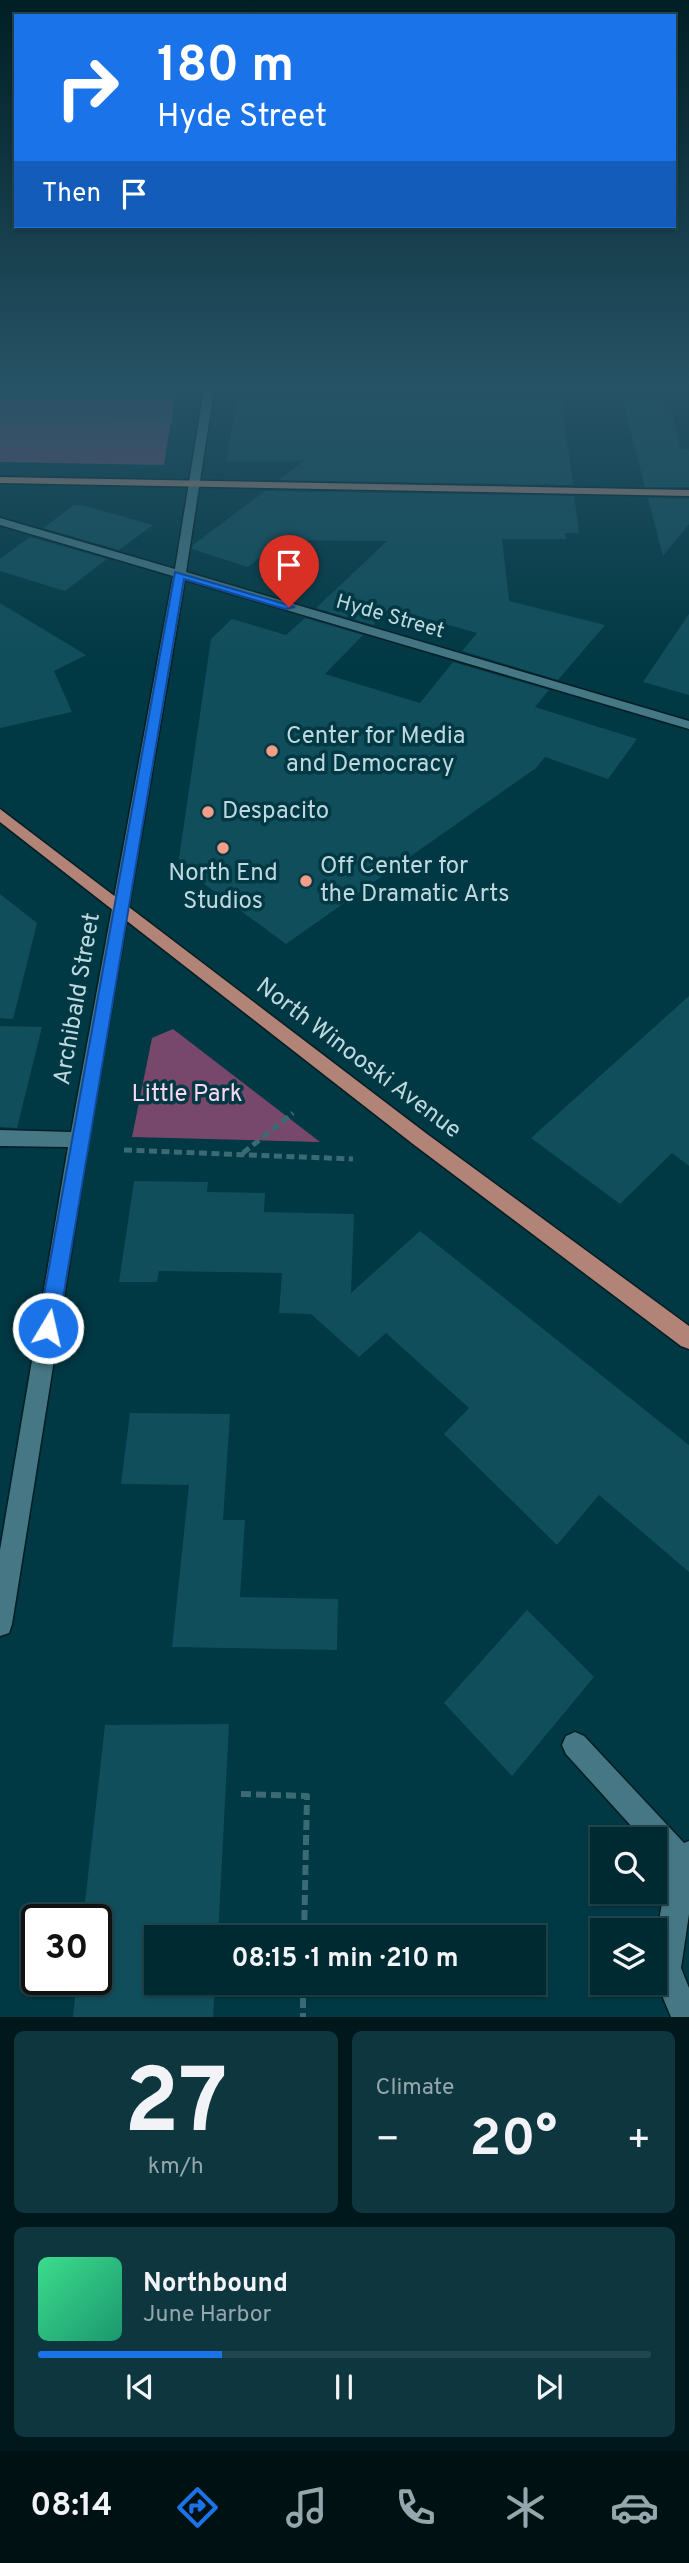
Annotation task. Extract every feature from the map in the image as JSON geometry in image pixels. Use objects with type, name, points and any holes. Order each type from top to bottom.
[{"type":"main road","points":[[0,480],[689,493]]},
{"type":"main road","name":"North Winooski Avenue","points":[[0,814],[420,1139],[689,1339]]},
{"type":"street","name":"Archibald Street","points":[[0,1624],[79,1140],[196,477]]},
{"type":"street","name":"Hyde Street","points":[[0,521],[689,725]]},
{"type":"street","points":[[0,1138],[79,1140]]},
{"type":"street","points":[[575,1745],[686,1859],[666,1968],[686,2017]]},
{"type":"path","points":[[242,1154],[293,1113]]},
{"type":"path","points":[[124,1150],[353,1159]]},
{"type":"path","points":[[241,1794],[307,1796],[304,1925]]},
{"type":"path","points":[[303,1995],[303,2017]]},
{"type":"green space","name":"Little Park","points":[[173,1029],[320,1142],[132,1137],[152,1038]]},
{"type":"building","points":[[283,477],[572,477],[573,485],[279,480]]},
{"type":"building","points":[[642,477],[689,477],[689,487],[645,487]]},
{"type":"building","points":[[265,491],[574,496],[579,533],[565,533],[566,539],[502,539],[509,601],[605,625],[558,680],[462,651],[477,633],[390,608],[373,625],[316,608],[387,541],[281,540],[248,567],[192,549],[193,545]]},
{"type":"building","points":[[648,498],[689,499],[689,524],[663,556]]},
{"type":"building","points":[[74,505],[153,525],[119,550],[43,528]]},
{"type":"building","points":[[30,537],[107,559],[65,591],[0,571],[0,559]]},
{"type":"building","points":[[0,603],[86,655],[54,671],[72,712],[0,728]]},
{"type":"building","points":[[689,614],[689,695],[643,682]]},
{"type":"building","points":[[305,618],[363,635],[325,674],[420,703],[453,662],[549,690],[535,707],[637,739],[608,779],[545,757],[536,768],[286,944],[178,865],[211,639],[232,619],[286,635]]},
{"type":"building","points":[[0,894],[37,923],[13,1019],[0,1018]]},
{"type":"building","points":[[689,996],[689,1166],[672,1153],[620,1204],[531,1138]]},
{"type":"building","points":[[0,1026],[42,1027],[17,1128],[0,1127]]},
{"type":"building","points":[[134,1181],[208,1182],[207,1192],[265,1193],[264,1212],[354,1214],[351,1293],[420,1231],[689,1445],[689,1572],[599,1495],[557,1545],[444,1434],[469,1408],[386,1333],[359,1357],[311,1314],[279,1313],[282,1273],[159,1271],[157,1282],[119,1282]]},
{"type":"building","points":[[130,1413],[230,1414],[223,1520],[245,1520],[240,1597],[338,1599],[337,1650],[172,1647],[189,1485],[121,1484]]},
{"type":"building","points":[[527,1610],[594,1677],[512,1776],[444,1703]]},
{"type":"building","points":[[229,1724],[219,1925],[144,1925],[144,1995],[214,1995],[213,2017],[73,2017],[75,1995],[112,1995],[112,1904],[85,1904],[105,1725]]},
{"type":"place","name":"Center for Media and Democracy","points":[[272,751]]},
{"type":"place","name":"Despacito","points":[[208,812]]},
{"type":"place","name":"North End Studios","points":[[223,848]]},
{"type":"place","name":"Off Center for the Dramatic Arts","points":[[306,881]]},
{"type":"route","points":[[48,1328],[179,574],[289,607]]}]
